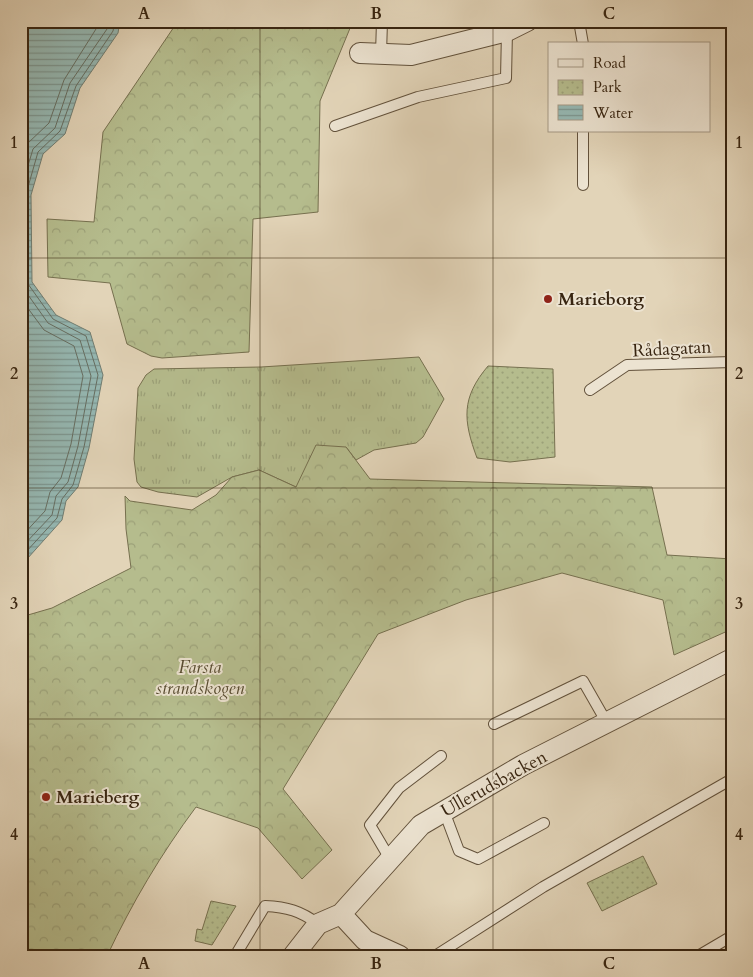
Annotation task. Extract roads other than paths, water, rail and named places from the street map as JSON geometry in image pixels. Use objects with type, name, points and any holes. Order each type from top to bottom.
[{"type":"street","points":[[360,53],[411,55],[507,31],[528,21]]},
{"type":"street","name":"Ullerudsbacken","points":[[293,956],[318,924],[341,914],[421,825],[523,765],[732,659]]},
{"type":"street","points":[[341,914],[365,940],[400,956]]},
{"type":"lane","points":[[381,54],[382,21]]},
{"type":"lane","points":[[579,21],[583,42]]},
{"type":"lane","points":[[335,126],[418,97],[506,78],[507,31]]},
{"type":"lane","points":[[583,132],[584,184]]},
{"type":"lane","name":"Rådagatan","points":[[590,390],[627,366],[732,362]]},
{"type":"lane","points":[[494,724],[583,681],[607,723]]},
{"type":"lane","points":[[390,859],[370,825],[399,788],[441,756]]},
{"type":"lane","points":[[435,956],[543,887],[732,779]]},
{"type":"lane","points":[[444,811],[459,851],[478,859],[544,822]]},
{"type":"lane","points":[[235,956],[265,906],[285,907],[304,913],[318,924]]},
{"type":"lane","points":[[698,956],[732,936]]},
{"type":"water","points":[[21,21],[120,21],[118,33],[80,88],[65,134],[43,154],[31,195],[32,282],[56,315],[90,332],[103,375],[89,448],[78,487],[66,501],[62,520],[27,559],[21,560]]},
{"type":"place","name":"Marieborg","points":[[548,299]]},
{"type":"place","name":"Marieberg","points":[[46,797]]},
{"type":"park label","name":"Farsta strandskogen","points":[[200,678]]}]
